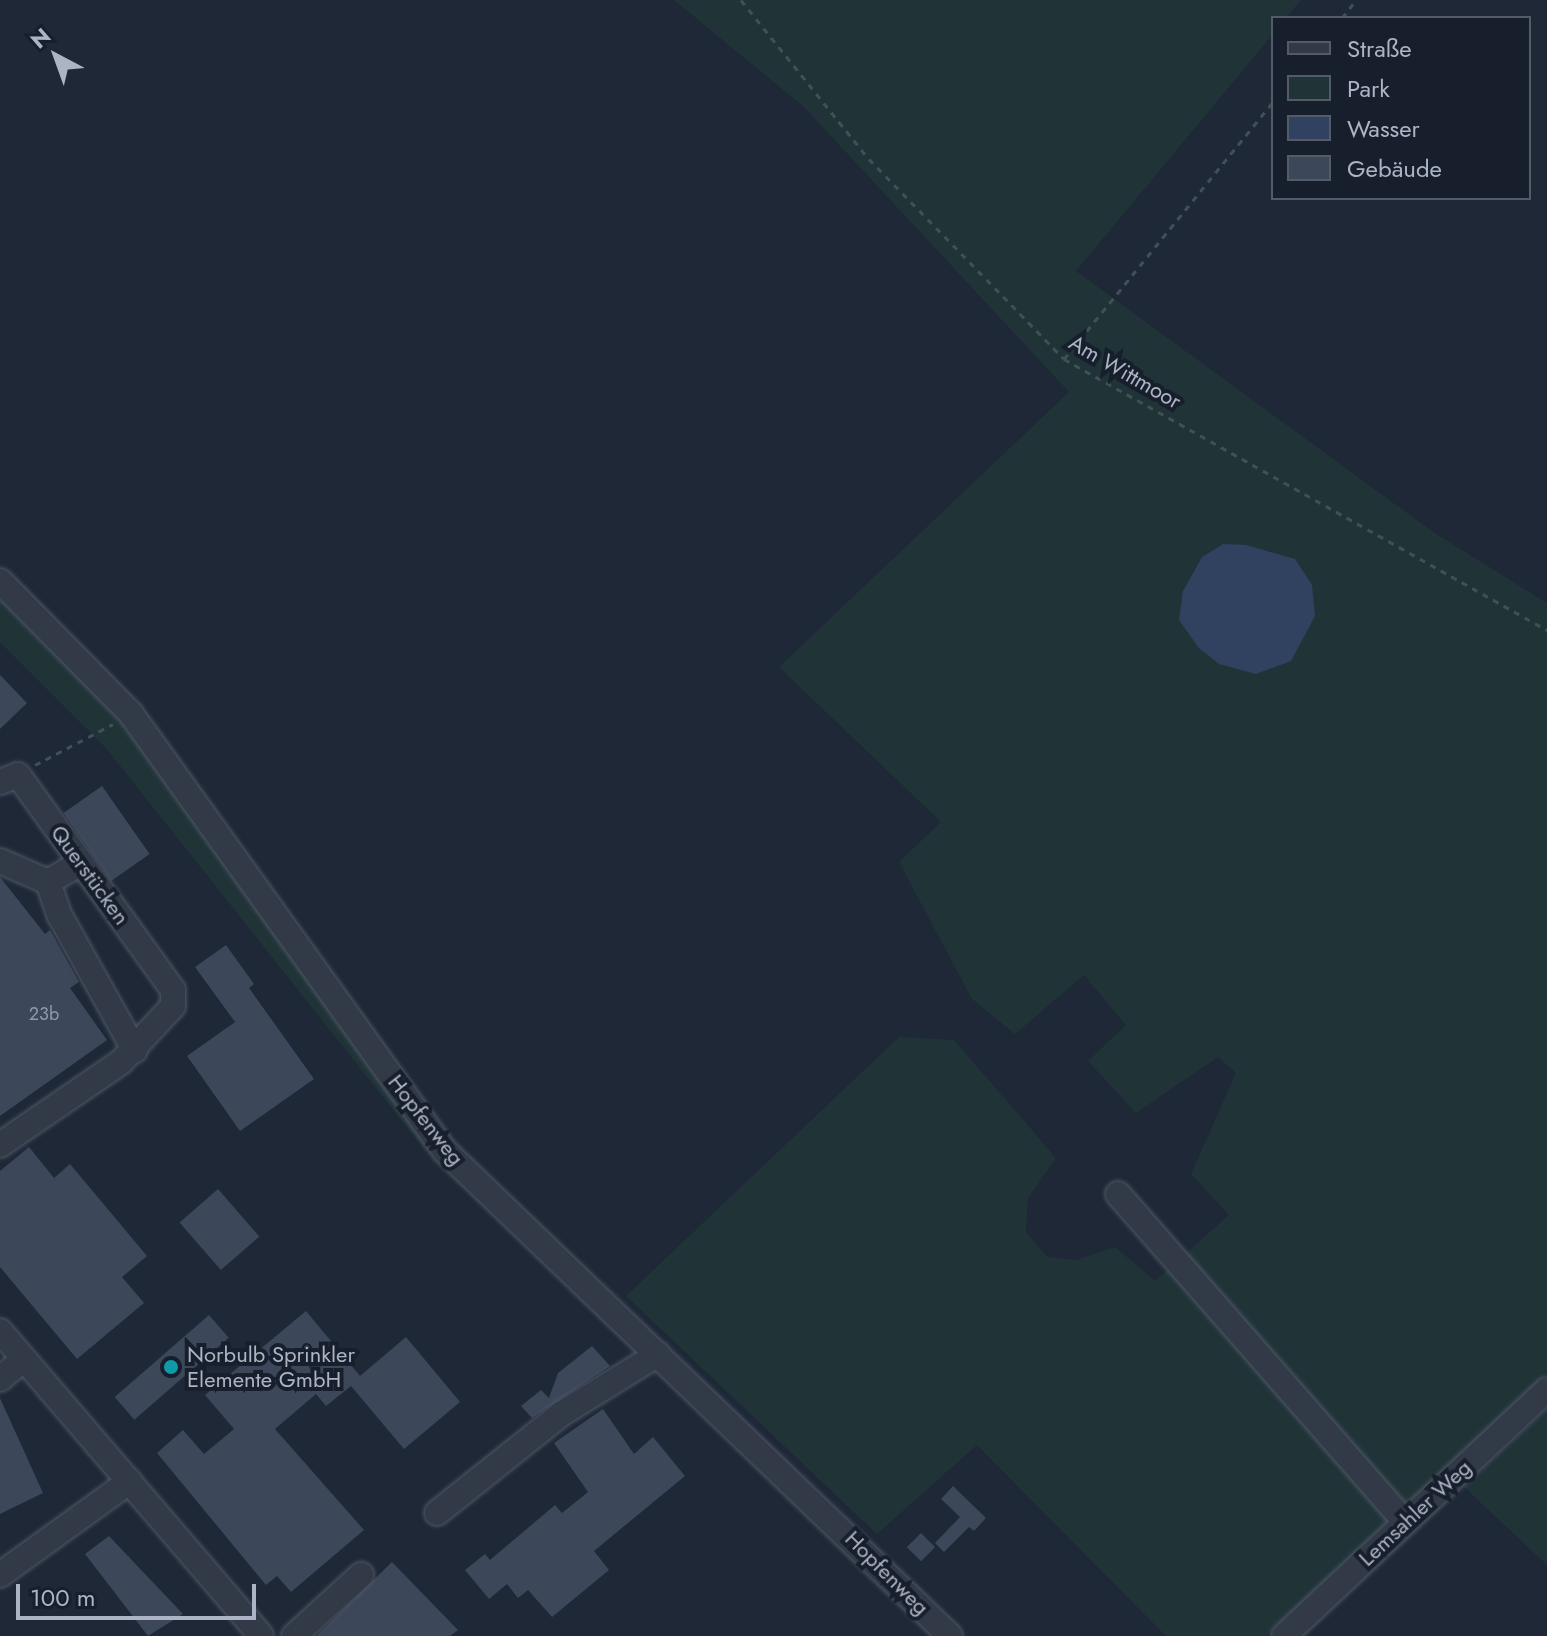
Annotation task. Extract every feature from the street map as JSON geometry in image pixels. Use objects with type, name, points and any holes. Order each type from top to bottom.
[{"type":"street","name":"Hopfenweg","points":[[0,581],[131,714],[445,1151],[950,1636]]},
{"type":"street","name":"Querstücken","points":[[9,778],[81,863],[173,990],[173,1006],[135,1051]]},
{"type":"street","points":[[0,861],[48,882],[60,916],[135,1051],[0,1145]]},
{"type":"street","points":[[48,882],[81,863]]},
{"type":"street","points":[[1118,1194],[1405,1522]]},
{"type":"street","points":[[0,1331],[261,1636]]},
{"type":"street","points":[[437,1513],[561,1414],[658,1354]]},
{"type":"street","points":[[0,1379],[24,1359]]},
{"type":"street","name":"Lemsahler Weg","points":[[1284,1636],[1547,1390]]},
{"type":"street","points":[[0,1575],[130,1481]]},
{"type":"street","points":[[294,1636],[361,1575]]},
{"type":"path","name":"Am Wittmoor","points":[[741,0],[869,159],[1064,359],[1547,630]]},
{"type":"path","points":[[1344,16],[1356,0]]},
{"type":"path","points":[[1064,359],[1271,104]]},
{"type":"path","points":[[9,778],[131,714]]},
{"type":"green space","points":[[674,0],[1301,0],[1288,16],[1271,16],[1271,36],[1076,271],[1433,532],[1547,603],[1547,1374],[1266,1636],[1166,1636],[977,1445],[877,1534],[626,1296],[899,1037],[954,1040],[1056,1158],[1028,1198],[1026,1232],[1047,1257],[1077,1260],[1115,1247],[1155,1281],[1229,1215],[1191,1174],[1236,1073],[1218,1057],[1136,1113],[1088,1061],[1126,1025],[1084,975],[1015,1034],[972,999],[899,862],[941,822],[779,667],[1069,392],[804,107]],"holes":[[[1223,544],[1274,552],[1183,591],[1202,557]]]},
{"type":"green space","points":[[0,592],[114,709],[437,1147],[429,1155],[106,748],[0,642]]},
{"type":"green space","points":[[1547,1409],[1547,1565],[1464,1487]]},
{"type":"water","points":[[1223,544],[1246,545],[1295,559],[1312,585],[1315,616],[1291,661],[1256,674],[1219,664],[1199,648],[1179,620],[1183,591],[1202,557]]},
{"type":"building","points":[[0,675],[27,703],[0,729]]},
{"type":"building","points":[[102,786],[150,854],[111,881],[63,813]]},
{"type":"building","points":[[0,877],[45,934],[50,930],[79,982],[70,988],[107,1040],[0,1116]]},
{"type":"building","points":[[226,945],[254,984],[249,988],[314,1079],[240,1131],[187,1056],[235,1022],[195,967]]},
{"type":"building","points":[[29,1147],[54,1178],[70,1164],[147,1256],[122,1277],[144,1303],[77,1359],[0,1267],[0,1171]]},
{"type":"building","points":[[218,1189],[259,1237],[221,1270],[180,1222]]},
{"type":"building","points":[[306,1311],[360,1376],[406,1337],[460,1402],[404,1449],[351,1386],[326,1406],[316,1394],[275,1429],[364,1530],[291,1592],[277,1576],[266,1585],[157,1453],[183,1430],[204,1454],[234,1429],[205,1395]]},
{"type":"building","name":"Norbulb Sprinkler Elemente GmbH","points":[[209,1315],[229,1338],[134,1420],[115,1397]]},
{"type":"building","points":[[592,1346],[610,1366],[532,1418],[521,1406],[541,1390],[549,1398],[558,1373]]},
{"type":"building","points":[[0,1398],[43,1493],[0,1514]]},
{"type":"building","points":[[603,1409],[634,1454],[653,1437],[685,1476],[594,1551],[609,1570],[552,1617],[528,1590],[518,1598],[507,1584],[489,1599],[465,1570],[485,1554],[490,1560],[555,1505],[562,1513],[588,1492],[554,1443]]},
{"type":"building","points":[[953,1486],[986,1518],[974,1531],[969,1527],[944,1552],[935,1543],[960,1517],[941,1499]]},
{"type":"building","points":[[921,1533],[935,1547],[921,1561],[907,1547]]},
{"type":"building","points":[[109,1536],[183,1614],[148,1636],[85,1554]]},
{"type":"building","points":[[392,1562],[458,1630],[450,1636],[316,1636]]},
{"type":"place","name":"Norbulb Sprinkler Elemente GmbH","points":[[171,1367]]}]
